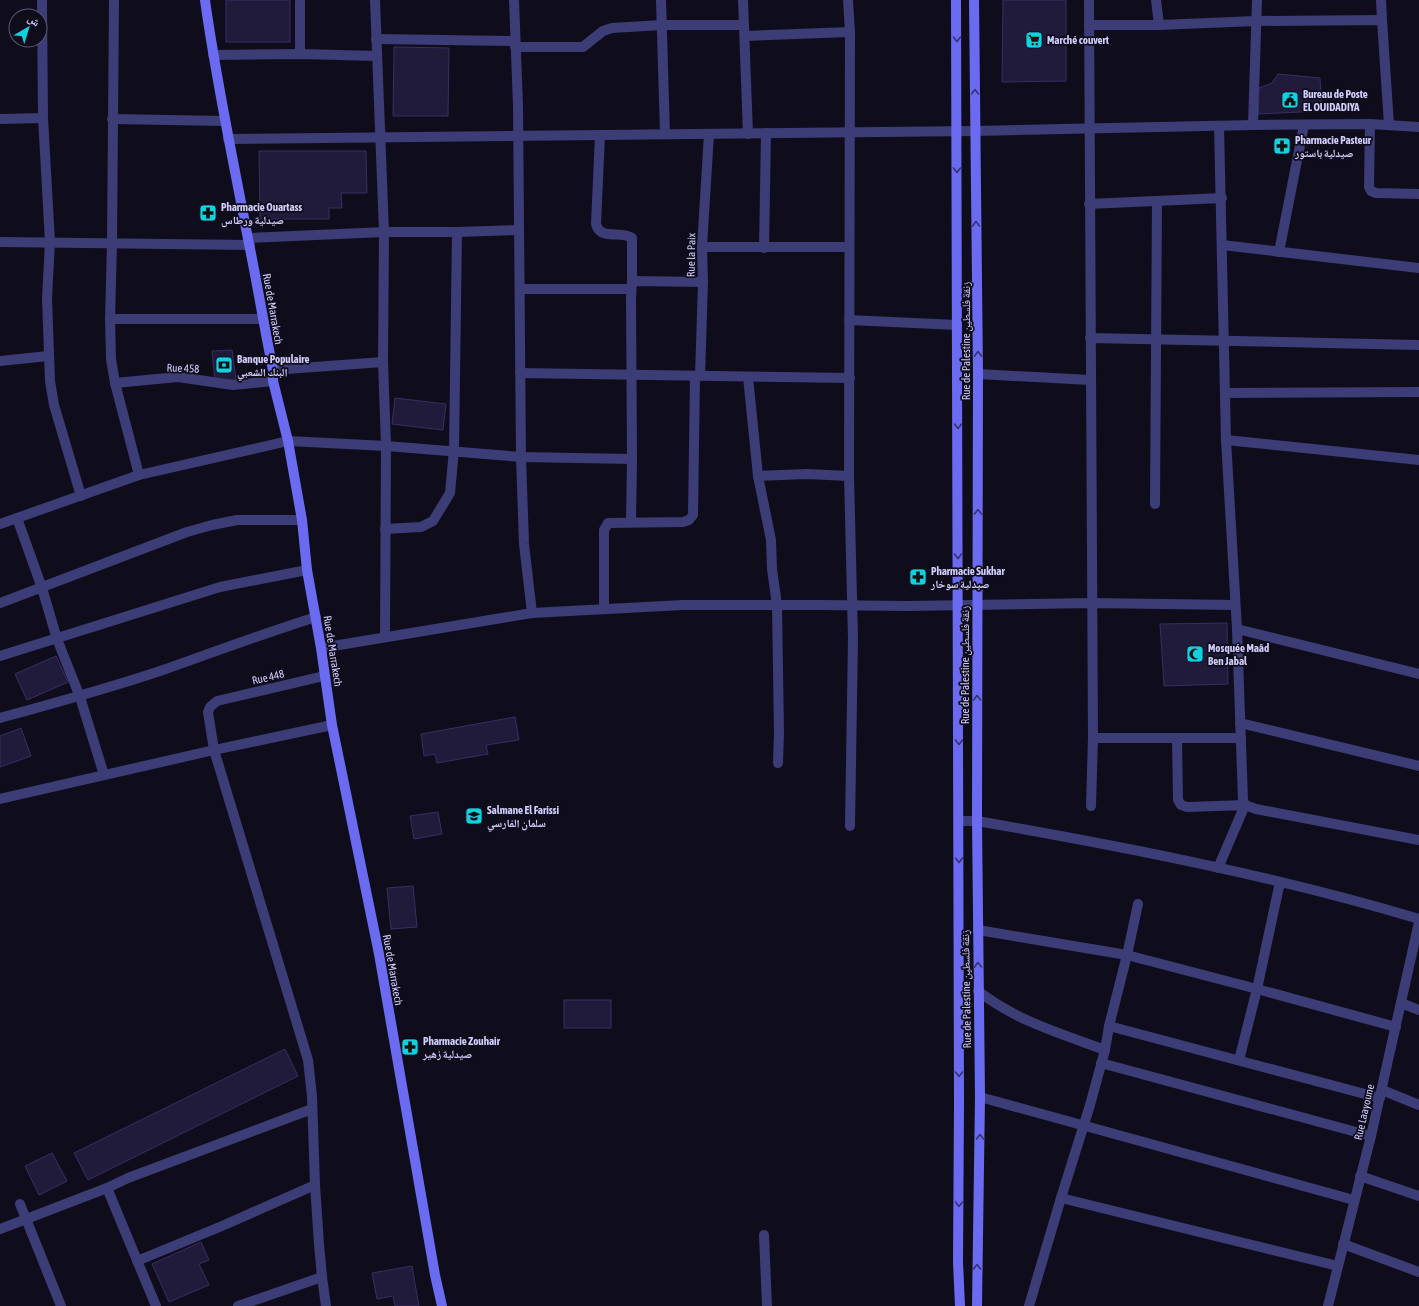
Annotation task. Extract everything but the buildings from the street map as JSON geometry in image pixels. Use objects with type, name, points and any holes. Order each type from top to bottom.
[{"type":"main road","name":"Rue de Marrakech","points":[[205,0],[228,139],[273,370],[273,381],[288,441],[302,520],[307,570],[316,617],[332,725],[379,954],[433,1267],[442,1306]]},
{"type":"main road","name":"Rue de Palestine زنقة فلسطين","points":[[956,0],[959,821],[958,1262],[960,1306]]},
{"type":"main road","name":"Rue de Palestine زنقة فلسطين","points":[[974,0],[978,374],[977,821],[980,1097],[977,1306]]},
{"type":"street","points":[[42,0],[43,118],[50,242],[47,298],[48,356],[54,405],[81,496]]},
{"type":"street","points":[[114,0],[110,319],[111,358],[115,383],[139,475]]},
{"type":"street","points":[[300,0],[300,54]]},
{"type":"street","points":[[375,0],[384,232],[383,362],[386,446],[385,636]]},
{"type":"street","points":[[514,0],[518,136],[521,457],[524,544],[532,613]]},
{"type":"street","points":[[661,0],[665,134]]},
{"type":"street","points":[[743,0],[748,134]]},
{"type":"street","points":[[848,0],[850,32],[849,476],[852,638],[850,826]]},
{"type":"street","points":[[1089,0],[1091,604],[1093,738],[1091,806]]},
{"type":"street","points":[[1156,0],[1159,25]]},
{"type":"street","points":[[1253,125],[1257,0]]},
{"type":"street","points":[[1381,0],[1389,125]]},
{"type":"street","points":[[1089,25],[1382,20]]},
{"type":"street","points":[[376,40],[582,47],[603,32],[612,28],[662,25],[744,25]]},
{"type":"street","points":[[745,36],[850,32]]},
{"type":"street","points":[[213,55],[300,54],[376,56]]},
{"type":"street","points":[[0,119],[43,118]]},
{"type":"street","points":[[112,119],[225,121]]},
{"type":"street","points":[[1370,124],[1369,187],[1371,191],[1376,193],[1419,194]]},
{"type":"street","points":[[228,139],[975,131],[1253,125],[1304,126],[1370,124],[1419,127]]},
{"type":"street","points":[[1218,868],[1245,805],[1242,797],[1236,605],[1226,440],[1222,198],[1219,126]]},
{"type":"street","points":[[1279,252],[1304,126]]},
{"type":"street","points":[[764,248],[766,133]]},
{"type":"street","name":"Rue la Paix","points":[[631,522],[683,522],[689,520],[693,515],[703,282],[702,247],[709,134]]},
{"type":"street","points":[[600,135],[596,224],[599,231],[603,233],[628,236],[632,238],[631,522],[612,522],[608,523],[605,527],[604,609]]},
{"type":"street","points":[[1089,204],[1222,198]]},
{"type":"street","points":[[1155,504],[1157,201]]},
{"type":"street","points":[[0,242],[112,243],[249,241],[384,232],[519,230]]},
{"type":"street","points":[[385,529],[421,527],[434,521],[450,493],[454,450],[457,232]]},
{"type":"street","points":[[1222,245],[1419,268]]},
{"type":"street","points":[[702,247],[849,247]]},
{"type":"street","points":[[520,289],[703,282]]},
{"type":"street","points":[[110,319],[263,319]]},
{"type":"street","points":[[849,320],[957,325]]},
{"type":"street","points":[[1090,338],[1419,345]]},
{"type":"street","points":[[0,361],[48,356]]},
{"type":"street","points":[[273,370],[383,362]]},
{"type":"street","points":[[520,373],[850,378]]},
{"type":"street","points":[[978,374],[1090,380]]},
{"type":"street","points":[[748,377],[758,476],[771,540],[772,569],[777,606],[778,763]]},
{"type":"street","name":"Rue 458","points":[[115,383],[178,378],[233,385],[273,381]]},
{"type":"street","points":[[1225,394],[1419,392]]},
{"type":"street","points":[[1226,440],[1419,460]]},
{"type":"street","points":[[1,520],[17,518],[139,475],[288,441],[454,450],[521,457],[632,460]]},
{"type":"street","points":[[758,476],[807,474],[849,476]]},
{"type":"street","points":[[17,518],[42,588],[57,639],[80,697],[104,775]]},
{"type":"street","points":[[0,603],[187,532],[212,525],[236,520],[302,520]]},
{"type":"street","points":[[0,656],[220,587],[307,570]]},
{"type":"street","points":[[321,648],[385,636],[532,613],[683,605],[1236,605]]},
{"type":"street","points":[[0,718],[80,697],[316,617]]},
{"type":"street","points":[[1237,629],[1419,674]]},
{"type":"street","name":"Rue 448","points":[[214,750],[208,712],[210,707],[217,701],[324,676]]},
{"type":"street","points":[[1240,723],[1419,766]]},
{"type":"street","points":[[0,799],[214,750],[332,725]]},
{"type":"street","points":[[1093,738],[1241,738]]},
{"type":"street","points":[[1177,738],[1178,800],[1181,805],[1187,807],[1245,805],[1256,809],[1419,840]]},
{"type":"street","points":[[214,750],[308,1060],[312,1096],[315,1185],[322,1277],[326,1306]]},
{"type":"street","points":[[959,821],[977,821],[1105,843],[1280,882],[1380,907],[1419,920]]},
{"type":"street","points":[[1239,1060],[1257,989],[1280,882]]},
{"type":"street","points":[[1029,1306],[1060,1198],[1085,1126],[1105,1050],[1109,1026],[1138,904]]},
{"type":"street","name":"Rue Laayoune","points":[[1328,1306],[1381,1094],[1419,920]]},
{"type":"street","points":[[978,930],[1127,955],[1396,1027]]},
{"type":"street","points":[[978,991],[1000,1007],[1019,1017],[1105,1050]]},
{"type":"street","points":[[1401,1003],[1419,1010]]},
{"type":"street","points":[[1109,1026],[1239,1060],[1381,1094],[1419,1105]]},
{"type":"street","points":[[1101,1063],[1371,1136]]},
{"type":"street","points":[[980,1097],[1354,1200]]},
{"type":"street","points":[[0,1228],[312,1109]]},
{"type":"street","points":[[1360,1176],[1419,1196]]},
{"type":"street","points":[[137,1261],[315,1185]]},
{"type":"street","points":[[107,1188],[156,1306]]},
{"type":"street","points":[[1060,1198],[1338,1266]]},
{"type":"street","points":[[20,1204],[61,1306]]},
{"type":"street","points":[[764,1235],[767,1306]]},
{"type":"street","points":[[1344,1244],[1419,1272]]},
{"type":"street","points":[[238,1306],[322,1277]]},
{"type":"place","name":"Marché couvert","points":[[1034,40]]},
{"type":"place","name":"Bureau de Poste EL OUIDADIYA","points":[[1290,100]]},
{"type":"place","name":"Pharmacie Pasteur صيدلية باستور","points":[[1282,146]]},
{"type":"place","name":"Pharmacie Ouartass صيدلية ورطاس","points":[[208,213]]},
{"type":"place","name":"Banque Populaire البنك الشعبي","points":[[224,365]]},
{"type":"place","name":"Pharmacie Sukhar صيدلية سوخار","points":[[918,577]]},
{"type":"place","name":"Mosquée Maâd Ben Jabal","points":[[1195,654]]},
{"type":"place","name":"Salmane El Farissi سلمان الفارسي","points":[[474,816]]},
{"type":"place","name":"Pharmacie Zouhair صيدلية زهير","points":[[410,1047]]}]
